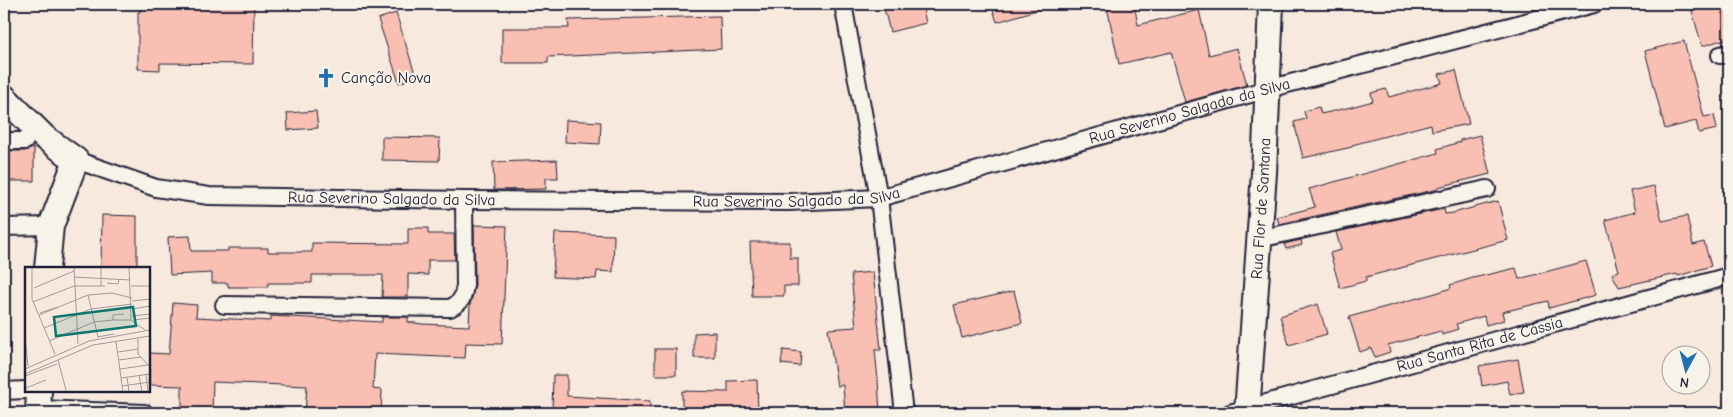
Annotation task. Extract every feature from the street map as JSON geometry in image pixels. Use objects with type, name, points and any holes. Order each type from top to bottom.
[{"type":"street","points":[[843,4],[879,198],[904,413]]},
{"type":"street","name":"Rua Flor de Santana","points":[[1242,412],[1260,239],[1271,4]]},
{"type":"street","name":"Rua Severino Salgado da Silva","points":[[4,97],[44,137],[76,160],[156,188],[209,196],[788,202],[879,198],[1268,90],[1594,4]]},
{"type":"street","points":[[4,141],[25,141]]},
{"type":"street","points":[[47,267],[51,226],[76,160]]},
{"type":"street","points":[[1260,239],[1487,189]]},
{"type":"street","points":[[224,305],[450,308],[458,304],[463,296],[465,284],[464,200]]},
{"type":"street","points":[[4,227],[51,226]]},
{"type":"street","name":"Rua Santa Rita de Cássia","points":[[1242,412],[1729,276]]},
{"type":"street","points":[[4,391],[35,401],[145,413]]},
{"type":"building","points":[[140,4],[254,4],[253,64],[160,63],[160,70],[138,69],[138,12],[140,12]]},
{"type":"building","points":[[883,4],[922,4],[926,23],[890,32]]},
{"type":"building","points":[[991,4],[1043,4],[1043,8],[997,22]]},
{"type":"building","points":[[1134,4],[1138,25],[1199,10],[1209,55],[1237,48],[1247,85],[1185,102],[1171,52],[1119,64],[1107,7]]},
{"type":"building","points":[[1690,4],[1729,4],[1729,38],[1702,46]]},
{"type":"building","points":[[396,13],[416,77],[399,83],[378,19]]},
{"type":"building","points":[[720,16],[721,49],[548,57],[548,63],[502,63],[502,28],[569,28],[568,20]]},
{"type":"building","points":[[1684,41],[1704,117],[1714,115],[1717,129],[1699,133],[1696,121],[1665,129],[1645,51]]},
{"type":"building","points":[[1456,70],[1469,124],[1432,131],[1431,124],[1352,145],[1352,147],[1303,158],[1294,122],[1306,119],[1304,111],[1319,107],[1321,114],[1373,101],[1371,93],[1386,89],[1389,97],[1442,83],[1439,74]]},
{"type":"building","points":[[316,111],[318,128],[288,130],[287,113]]},
{"type":"building","points":[[566,120],[601,122],[600,144],[565,142]]},
{"type":"building","points":[[1480,135],[1490,174],[1438,187],[1439,189],[1279,224],[1277,217],[1315,207],[1309,189],[1438,153],[1437,149]]},
{"type":"building","points":[[382,137],[440,138],[439,161],[382,160]]},
{"type":"building","points":[[34,148],[34,181],[4,181],[4,151],[25,151]]},
{"type":"building","points":[[557,160],[558,178],[546,178],[546,189],[494,190],[493,162]]},
{"type":"building","points":[[1654,186],[1662,221],[1687,216],[1693,245],[1704,242],[1711,266],[1678,276],[1677,274],[1619,287],[1612,274],[1619,271],[1605,220],[1635,212],[1630,191]]},
{"type":"building","points":[[1498,201],[1508,240],[1366,277],[1366,281],[1340,288],[1330,253],[1341,250],[1336,232],[1444,209],[1445,214],[1453,213]]},
{"type":"building","points":[[102,215],[137,216],[137,267],[101,267]]},
{"type":"building","points":[[474,225],[507,226],[502,344],[466,343],[465,358],[375,354],[373,389],[382,390],[381,413],[305,413],[307,386],[213,382],[212,412],[182,411],[182,386],[150,385],[150,353],[169,354],[173,303],[197,305],[196,317],[271,321],[271,316],[382,322],[382,317],[408,317],[408,322],[469,326],[470,305],[475,285]]},
{"type":"building","points":[[408,228],[428,228],[428,234],[454,234],[455,260],[428,260],[428,275],[408,274],[408,297],[382,297],[383,275],[312,275],[312,283],[268,283],[268,287],[228,287],[228,283],[212,283],[212,273],[170,275],[168,237],[190,236],[191,251],[228,251],[228,248],[268,248],[268,252],[312,252],[312,243],[408,244]]},
{"type":"building","points":[[555,233],[614,235],[613,272],[597,271],[596,279],[553,277]]},
{"type":"building","points":[[1301,240],[1302,245],[1286,249],[1284,244]]},
{"type":"building","points":[[750,242],[790,242],[790,258],[798,258],[798,286],[784,286],[784,296],[752,296]]},
{"type":"building","points":[[1586,261],[1596,295],[1549,308],[1548,301],[1502,312],[1504,320],[1486,325],[1484,316],[1456,324],[1458,329],[1442,335],[1441,331],[1388,345],[1390,352],[1375,357],[1371,348],[1360,352],[1349,317],[1436,293],[1451,288],[1450,285],[1473,278],[1516,268],[1519,279]]},
{"type":"building","points":[[873,272],[881,350],[875,350],[880,413],[845,413],[843,385],[837,386],[828,329],[856,327],[851,274]]},
{"type":"building","points":[[1014,291],[1022,323],[962,338],[954,305]]},
{"type":"building","points":[[1318,304],[1327,334],[1289,345],[1280,316]]},
{"type":"building","points":[[715,332],[715,358],[694,358],[694,333]]},
{"type":"building","points":[[655,349],[676,349],[676,375],[655,375]]},
{"type":"building","points":[[783,350],[801,352],[800,366],[781,364]]},
{"type":"building","points":[[1518,359],[1524,392],[1510,394],[1507,381],[1482,386],[1479,366]]},
{"type":"building","points":[[553,375],[567,375],[567,396],[650,401],[650,413],[552,413]]},
{"type":"building","points":[[757,380],[758,413],[682,410],[682,391],[728,392],[728,381]]},
{"type":"place","name":"Canção Nova","points":[[326,78]]}]
